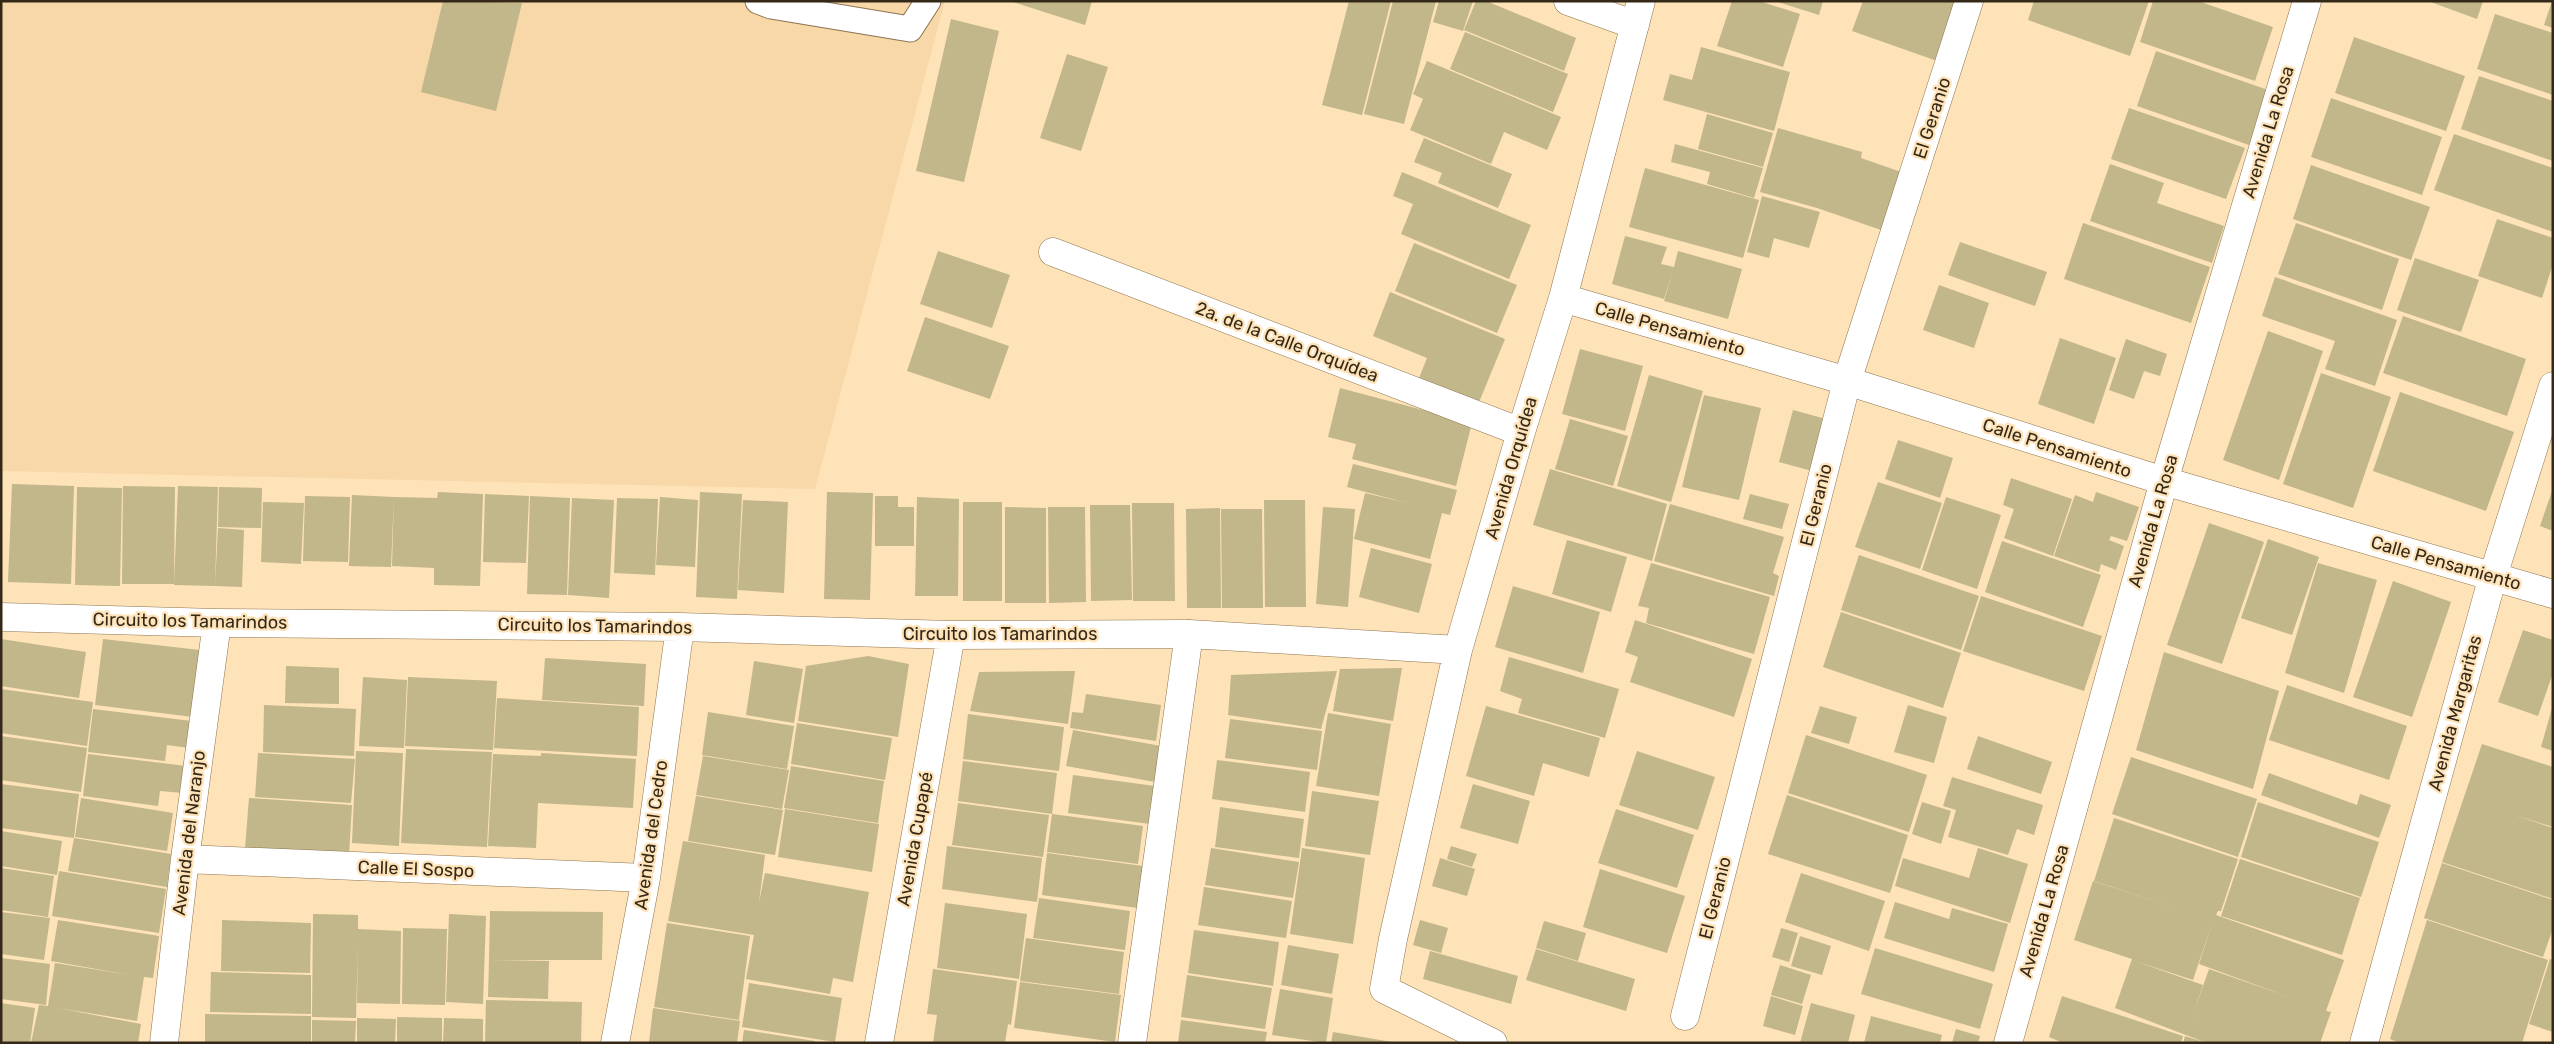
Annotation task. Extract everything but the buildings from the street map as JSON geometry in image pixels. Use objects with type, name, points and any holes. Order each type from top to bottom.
[{"type":"street","points":[[1568,1],[1638,13]]},
{"type":"street","name":"El Geranio","points":[[1685,1016],[1848,381],[1969,1]]},
{"type":"street","name":"Avenida La Rosa","points":[[2008,1043],[2164,481],[2307,1]]},
{"type":"street","name":"Avenida Orquídea","points":[[1493,1043],[1384,989],[1393,938],[1458,650],[1521,432],[1563,298],[1638,13]]},
{"type":"street","name":"2a. de la Calle Orquídea","points":[[1053,252],[1521,432]]},
{"type":"street","name":"Calle Pensamiento","points":[[1563,298],[1848,381],[2164,481],[2553,594]]},
{"type":"street","name":"Avenida Margaritas","points":[[2364,1043],[2493,576],[2553,386]]},
{"type":"street","name":"Circuito los Tamarindos","points":[[1,617],[217,623],[680,626],[950,636],[1189,634],[1458,650]]},
{"type":"street","name":"Avenida del Naranjo","points":[[164,1043],[185,859],[217,623]]},
{"type":"street","name":"Avenida del Cedro","points":[[615,1043],[646,878],[680,626]]},
{"type":"street","points":[[1132,1043],[1189,634]]},
{"type":"street","name":"Avenida Cupapé","points":[[879,1043],[950,636]]},
{"type":"street","name":"Calle El Sospo","points":[[185,859],[646,878]]},
{"type":"lane","points":[[758,1],[771,6],[910,29],[928,1]]},
{"type":"shaded area","points":[[1,1],[945,1],[815,489],[1,471]]}]
